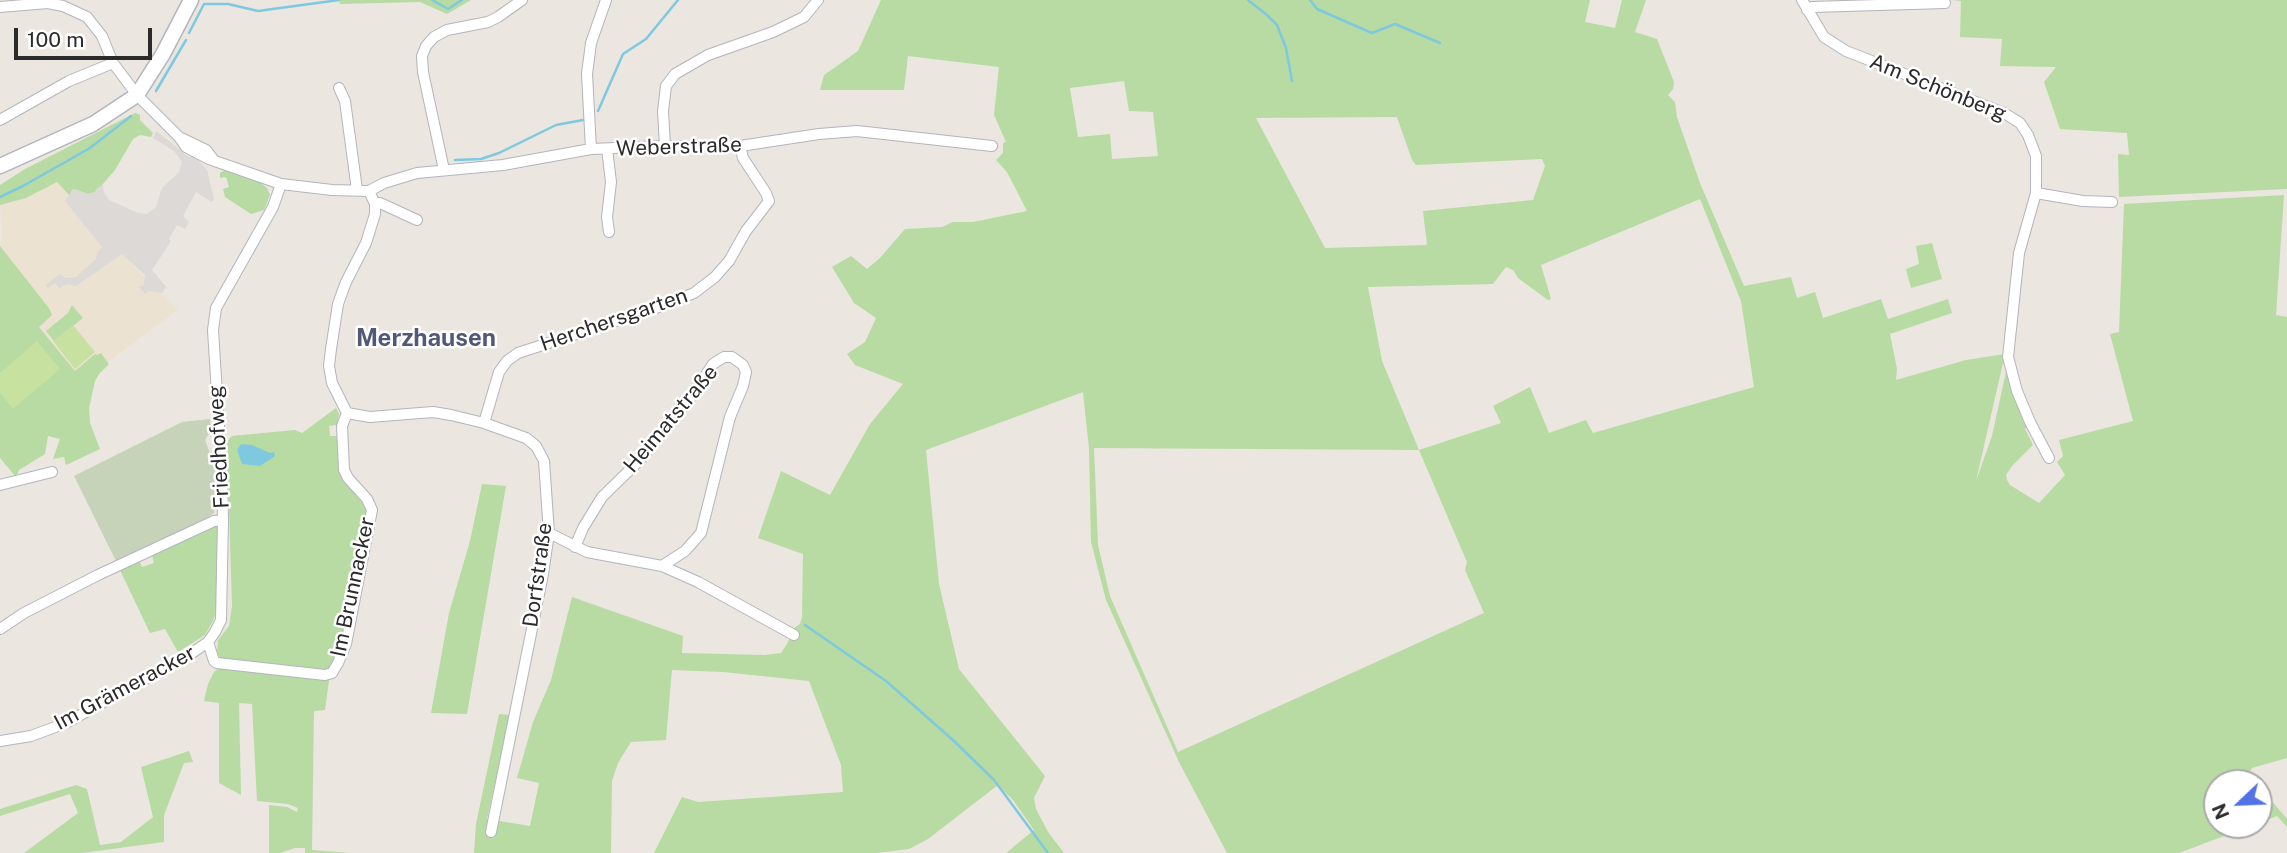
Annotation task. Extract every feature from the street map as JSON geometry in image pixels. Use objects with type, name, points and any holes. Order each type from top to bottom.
[{"type":"main road","points":[[0,166],[93,124],[137,95],[163,54],[191,0]]},
{"type":"street","points":[[444,170],[423,72],[422,56],[426,46],[434,37],[447,30],[488,22],[522,0]]},
{"type":"street","points":[[591,149],[587,74],[591,43],[606,0]]},
{"type":"street","points":[[665,146],[663,111],[666,86],[676,74],[708,55],[796,22],[804,17],[818,0]]},
{"type":"street","points":[[0,7],[64,3],[82,14],[102,36],[113,63],[137,95],[186,147],[281,184],[369,191],[375,204],[375,214],[366,243],[338,304],[329,366],[332,383],[347,413]]},
{"type":"street","points":[[1805,5],[1945,3]]},
{"type":"street","name":"Am Schönberg","points":[[1805,5],[1824,37],[1846,51],[2004,113],[2020,123],[2034,147],[2036,192],[2019,253],[2008,357],[2017,391],[2049,458]]},
{"type":"street","points":[[0,120],[69,81],[113,63]]},
{"type":"street","points":[[339,88],[345,101],[357,190]]},
{"type":"street","name":"Weberstraße","points":[[369,191],[400,177],[503,165],[591,149],[740,146],[857,131],[992,146]]},
{"type":"street","name":"Herchersgarten","points":[[484,424],[499,372],[507,361],[518,353],[665,305],[694,293],[715,277],[769,201],[743,158],[740,146]]},
{"type":"street","points":[[607,149],[611,182],[607,217],[610,232]]},
{"type":"street","name":"Friedhofweg","points":[[0,629],[24,613],[98,575],[214,521],[223,520],[214,319],[216,308],[273,207],[281,184]]},
{"type":"street","points":[[2036,192],[2083,201],[2112,202]]},
{"type":"street","points":[[375,204],[380,203],[417,220]]},
{"type":"street","name":"Heimatstraße","points":[[575,547],[583,527],[602,497],[640,460],[689,400],[713,364],[724,357],[732,357],[743,365],[746,372],[730,417],[701,533],[685,551],[662,566]]},
{"type":"street","name":"Dorfstraße","points":[[347,413],[390,417],[433,412],[484,424],[526,438],[536,446],[544,461],[549,533],[491,832]]},
{"type":"street","name":"Im Brunnacker","points":[[208,642],[217,663],[325,675],[332,673],[346,644],[372,510],[368,499],[344,470],[342,426],[347,413]]},
{"type":"street","points":[[0,485],[52,472]]},
{"type":"street","name":"Im Grämeracker","points":[[0,741],[31,736],[66,723],[208,642],[221,620],[223,520]]},
{"type":"street","points":[[549,533],[587,552],[662,566],[698,582],[794,635]]},
{"type":"shaded area","points":[[156,131],[189,157],[193,154],[207,170],[214,199],[212,202],[196,192],[183,216],[189,222],[185,229],[177,225],[169,239],[171,241],[152,270],[166,287],[162,293],[148,291],[145,294],[139,287],[144,285],[145,275],[122,254],[76,286],[68,284],[59,288],[55,283],[48,288],[46,285],[60,274],[65,278],[76,277],[96,259],[102,247],[65,201],[73,189],[88,194],[103,185],[109,200],[138,213],[147,214],[156,207],[162,188],[179,172],[182,162],[174,151],[153,138]]},
{"type":"shaded area","points":[[57,182],[69,195],[66,202],[114,259],[122,254],[178,310],[108,362],[101,353],[75,371],[39,326],[49,308],[0,246],[0,205],[26,198]]},
{"type":"green space","points":[[339,0],[471,0],[447,14],[420,2],[340,4]]},
{"type":"green space","points":[[881,0],[1590,0],[1585,22],[1615,28],[1622,0],[1646,0],[1635,32],[1657,39],[1674,82],[1668,95],[1675,102],[1677,117],[1700,183],[1744,286],[1791,277],[1797,298],[1815,292],[1823,318],[1881,299],[1888,319],[1948,299],[1952,313],[1890,334],[1897,369],[1896,380],[1966,360],[2005,354],[1976,481],[1992,436],[2007,367],[2029,426],[2025,429],[2033,445],[2012,466],[2006,475],[2007,480],[2010,485],[2039,503],[2065,475],[2057,462],[2063,456],[2059,440],[2133,421],[2110,334],[2119,332],[2124,204],[2284,195],[2276,315],[2287,317],[2287,758],[2251,769],[2203,769],[2203,839],[2216,839],[2179,853],[1227,853],[1179,762],[1106,600],[1091,542],[1089,449],[1083,392],[926,450],[939,584],[959,669],[1045,776],[1034,798],[1036,809],[1048,832],[1064,853],[1006,853],[1034,830],[1013,800],[998,785],[928,839],[909,849],[876,853],[654,853],[682,797],[698,802],[843,792],[841,765],[809,681],[672,670],[666,740],[631,742],[618,763],[612,781],[611,853],[474,853],[476,824],[499,714],[510,715],[487,819],[530,826],[539,783],[517,778],[533,722],[551,680],[572,597],[683,636],[682,653],[781,653],[794,628],[800,624],[803,554],[758,538],[781,471],[830,495],[870,424],[903,384],[855,365],[847,354],[865,342],[876,318],[854,303],[832,267],[851,256],[867,269],[905,229],[942,227],[953,222],[973,222],[1027,211],[1007,172],[996,160],[1003,153],[1003,143],[1006,142],[994,115],[999,67],[908,56],[904,90],[820,90],[824,75],[858,51]],"holes":[[[1124,81],[1129,111],[1153,112],[1158,156],[1112,159],[1110,134],[1078,137],[1070,88]],[[1397,117],[1416,165],[1542,159],[1545,166],[1533,200],[1423,211],[1427,245],[1325,248],[1256,118]],[[1700,199],[1741,301],[1754,387],[1593,433],[1586,420],[1549,433],[1530,387],[1493,406],[1501,423],[1419,450],[1382,361],[1368,287],[1493,284],[1506,267],[1548,300],[1551,299],[1541,265]],[[1094,448],[1419,450],[1467,562],[1465,570],[1484,613],[1178,752],[1110,596],[1098,545]]]},
{"type":"green space","points":[[1952,0],[2287,0],[2287,189],[2119,197],[2118,154],[2129,155],[2127,133],[2060,129],[2044,82],[2056,67],[2000,66],[2002,39],[1960,37],[1961,1]]},
{"type":"green space","points":[[135,113],[140,115],[140,120],[153,133],[151,137],[140,135],[133,139],[115,170],[96,192],[88,194],[74,189],[69,195],[57,182],[26,198],[0,205],[0,185],[25,169]]},
{"type":"green space","points":[[225,170],[257,180],[267,188],[270,195],[264,210],[251,214],[225,197],[223,189],[229,187],[226,177],[220,178],[220,173]]},
{"type":"green space","points":[[1932,243],[1942,279],[1911,288],[1906,269],[1919,264],[1916,246]]},
{"type":"green space","points":[[0,246],[49,308],[52,315],[39,327],[75,371],[95,354],[101,353],[109,364],[95,381],[89,408],[90,423],[100,449],[66,465],[64,457],[53,459],[60,439],[48,436],[45,454],[19,470],[16,477],[0,458]]},
{"type":"green space","points":[[72,305],[83,318],[54,341],[46,331],[68,313]]},
{"type":"green space","points":[[73,325],[95,352],[75,369],[53,341]]},
{"type":"green space","points":[[37,341],[60,369],[13,409],[0,393],[0,373]]},
{"type":"green space","points":[[336,408],[339,414],[337,425],[329,426],[330,436],[338,436],[339,470],[366,510],[366,522],[342,642],[331,666],[325,710],[314,711],[312,850],[350,853],[305,853],[305,848],[295,848],[269,853],[269,805],[287,807],[297,812],[298,808],[288,804],[257,801],[252,704],[239,703],[241,795],[219,783],[219,703],[204,701],[208,684],[220,667],[321,680],[323,671],[221,659],[217,653],[218,640],[229,626],[232,606],[227,441],[232,436],[295,430],[302,433]]},
{"type":"green space","points":[[210,419],[211,430],[205,440],[215,466],[214,513],[116,561],[74,476],[182,422]]},
{"type":"green space","points":[[482,484],[506,486],[467,714],[431,713],[449,613],[470,541]]},
{"type":"green space","points":[[208,527],[219,527],[218,606],[205,635],[178,652],[165,629],[150,633],[119,568],[139,560],[142,567],[154,563],[152,555]]},
{"type":"green space","points":[[189,751],[193,762],[184,763],[164,815],[164,842],[82,853],[24,853],[78,813],[70,794],[0,816],[0,809],[76,785],[87,789],[100,845],[121,842],[153,817],[141,767]]},
{"type":"green space","points":[[2273,802],[2287,819],[2287,827],[2277,816],[2273,818]]},
{"type":"water","points":[[241,444],[274,452],[275,456],[260,466],[242,464],[237,450]]},
{"type":"waterway","points":[[189,33],[204,4],[228,4],[258,11],[339,0]]},
{"type":"waterway","points":[[432,0],[448,9],[462,0]]},
{"type":"waterway","points":[[598,111],[623,54],[646,39],[678,0]]},
{"type":"waterway","points":[[1248,0],[1277,25],[1286,48],[1292,81]]},
{"type":"waterway","points":[[1310,0],[1317,9],[1372,33],[1395,24],[1440,43]]},
{"type":"waterway","points":[[156,91],[186,40]]},
{"type":"waterway","points":[[0,197],[90,148],[131,116]]},
{"type":"waterway","points":[[455,160],[481,159],[556,125],[583,120]]},
{"type":"waterway","points":[[805,625],[886,681],[954,741],[994,780],[1048,853]]},
{"type":"district","name":"Merzhausen","points":[[426,339]]}]
